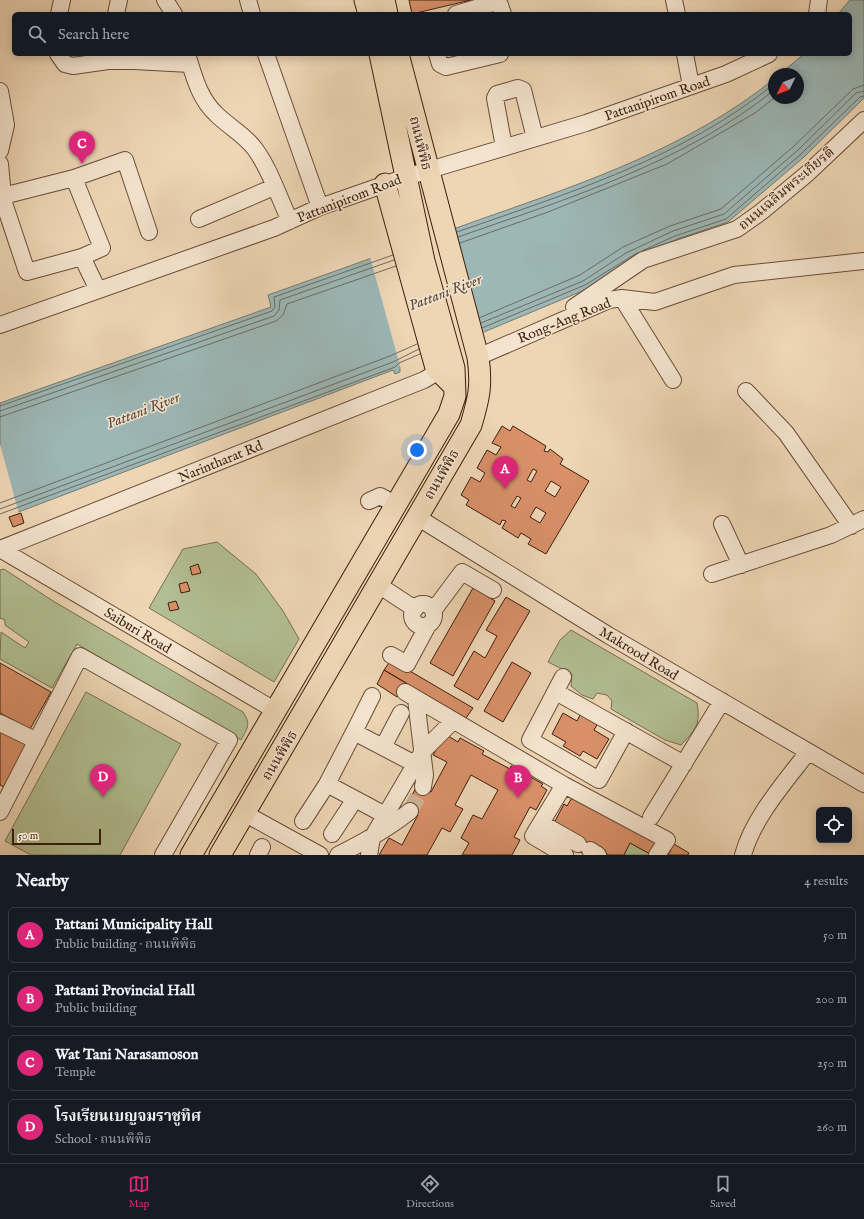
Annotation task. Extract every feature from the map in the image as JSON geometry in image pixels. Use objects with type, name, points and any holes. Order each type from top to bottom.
[{"type":"main road","points":[[365,0],[368,12]]},
{"type":"main road","points":[[384,0],[387,12]]},
{"type":"main road","name":"ถนนพิพิธ","points":[[380,56],[424,261],[442,366]]},
{"type":"main road","name":"ถนนพิพิธ","points":[[220,855],[471,424],[479,399],[481,378],[477,352],[399,56]]},
{"type":"main road","name":"ถนนพิพิธ","points":[[385,184],[442,366]]},
{"type":"main road","name":"ถนนพิพิธ","points":[[191,855],[449,414],[455,396],[454,368],[442,366]]},
{"type":"main road","points":[[395,504],[416,517]]},
{"type":"main road","points":[[356,572],[377,584]]},
{"type":"main road","points":[[315,642],[337,654]]},
{"type":"main road","points":[[273,717],[290,735]]},
{"type":"main road","points":[[223,801],[244,813]]},
{"type":"street","points":[[59,12],[62,0]]},
{"type":"street","points":[[116,12],[119,0]]},
{"type":"street","points":[[165,0],[173,12]]},
{"type":"street","points":[[248,0],[251,12]]},
{"type":"street","points":[[674,0],[677,12]]},
{"type":"street","points":[[818,12],[819,0]]},
{"type":"street","points":[[463,12],[496,2],[500,5],[502,12]]},
{"type":"street","points":[[59,56],[65,64],[73,66],[108,57],[189,59],[196,85],[205,101],[216,114],[242,134],[255,149],[290,221]]},
{"type":"street","points":[[267,56],[320,207]]},
{"type":"street","points":[[438,56],[440,64],[446,67],[492,56]]},
{"type":"street","points":[[685,56],[691,86]]},
{"type":"street","name":"Pattanipirom Road","points":[[0,324],[290,221],[320,207],[385,184],[406,177],[430,179],[504,147],[586,123],[726,74],[765,56]]},
{"type":"street","points":[[504,147],[494,98],[497,94],[518,88],[523,90],[535,138]]},
{"type":"street","points":[[0,91],[6,125],[0,151]]},
{"type":"street","name":"ถนนเฉลิมพระเกียรติ","points":[[554,322],[643,260],[737,229],[761,212],[808,173],[864,120]]},
{"type":"street","points":[[3,196],[74,178],[125,160],[149,232]]},
{"type":"street","points":[[0,164],[5,206],[27,272],[82,257],[102,248],[74,178]]},
{"type":"street","points":[[199,219],[274,187]]},
{"type":"street","points":[[82,257],[98,290]]},
{"type":"street","name":"Rong-Ang Road","points":[[477,352],[609,300],[622,298],[655,302],[734,275],[864,261]]},
{"type":"street","points":[[622,298],[673,380]]},
{"type":"street","name":"Narintharat Rd","points":[[0,549],[424,380],[442,366]]},
{"type":"street","points":[[712,574],[831,535],[857,522],[786,433],[746,391]]},
{"type":"street","points":[[369,501],[380,496],[395,504]]},
{"type":"street","name":"Makrood Road","points":[[416,517],[608,635],[864,784]]},
{"type":"street","points":[[722,524],[741,564]]},
{"type":"street","name":"Saiburi Road","points":[[0,549],[273,717]]},
{"type":"street","points":[[391,655],[407,664],[431,618],[462,572],[493,590]]},
{"type":"street","points":[[377,584],[414,609],[414,620],[422,626],[431,618]]},
{"type":"street","points":[[0,812],[80,656],[228,740],[202,789],[163,855]]},
{"type":"street","points":[[563,677],[530,740],[599,780],[626,731]]},
{"type":"street","points":[[556,692],[684,764]]},
{"type":"street","points":[[423,787],[425,775],[419,757],[410,695],[564,785],[667,840],[657,855]]},
{"type":"street","points":[[303,821],[327,784],[372,696]]},
{"type":"street","points":[[651,817],[722,701]]},
{"type":"street","points":[[383,747],[401,713]]},
{"type":"street","points":[[369,855],[372,838],[419,757],[453,721]]},
{"type":"street","points":[[0,723],[37,740]]},
{"type":"street","points":[[354,732],[383,747],[419,757]]},
{"type":"street","points":[[743,855],[747,840],[776,793],[808,752]]},
{"type":"street","points":[[327,784],[386,816]]},
{"type":"street","points":[[564,785],[533,836],[565,855]]},
{"type":"street","points":[[202,789],[223,801]]},
{"type":"street","points":[[332,834],[355,799]]},
{"type":"street","points":[[338,855],[372,838],[410,811]]},
{"type":"street","points":[[244,813],[296,849],[320,855]]},
{"type":"street","points":[[541,823],[589,850]]},
{"type":"green space","points":[[217,542],[256,574],[283,611],[299,639],[274,682],[149,608],[183,549]]},
{"type":"green space","points":[[4,569],[53,601],[243,712],[248,726],[241,740],[77,644],[52,688],[0,659],[1,632],[25,648],[29,642],[5,625],[5,620],[0,619],[0,570]]},
{"type":"green space","points":[[571,630],[697,703],[698,717],[696,727],[681,745],[665,740],[611,709],[612,701],[607,695],[597,693],[593,699],[582,695],[571,686],[572,674],[548,662],[560,640]]},
{"type":"green space","points":[[86,692],[181,744],[120,855],[31,855],[5,841]]},
{"type":"green space","points":[[630,843],[652,855],[624,855]]},
{"type":"water","name":"Pattani River","points":[[850,0],[864,0],[864,98],[804,157],[728,222],[677,239],[631,261],[587,289],[400,367],[400,372],[395,374],[393,370],[0,519],[0,403],[271,307],[268,295],[600,176],[673,143],[708,124],[742,103],[768,84],[768,104],[804,104],[804,68],[787,68],[802,56],[852,56],[852,12],[840,12]]},
{"type":"pier","points":[[452,228],[484,334],[402,368],[402,373],[370,257]]},
{"type":"pier","points":[[0,444],[19,514],[0,521]]},
{"type":"building","points":[[409,0],[471,0],[420,12],[412,12]]},
{"type":"building","points":[[502,426],[510,431],[513,426],[546,446],[544,451],[548,452],[550,449],[563,459],[560,464],[589,481],[546,554],[528,544],[531,539],[521,533],[518,538],[502,528],[506,521],[502,520],[500,525],[466,505],[469,500],[461,495],[471,477],[480,482],[485,473],[477,468],[487,450],[496,455],[501,447],[492,443]],"holes":[[[533,469],[537,471],[531,482],[527,480]],[[551,481],[561,487],[555,497],[545,491]],[[517,496],[521,498],[515,508],[511,506]],[[536,507],[546,513],[540,523],[530,517]]]},
{"type":"building","points":[[21,513],[24,523],[13,527],[9,517]]},
{"type":"building","points":[[198,564],[201,573],[192,575],[190,567]]},
{"type":"building","points":[[187,582],[190,591],[181,593],[179,584]]},
{"type":"building","points":[[473,588],[495,601],[453,676],[430,663]]},
{"type":"building","points":[[506,597],[530,611],[478,700],[454,686],[474,651],[485,658],[497,636],[486,630]]},
{"type":"building","points":[[176,601],[179,609],[170,611],[168,603]]},
{"type":"building","points":[[391,660],[473,708],[466,718],[384,670]]},
{"type":"building","points":[[512,662],[531,673],[503,722],[484,711]]},
{"type":"building","points":[[0,663],[51,692],[30,729],[0,713]]},
{"type":"building","points":[[384,670],[406,683],[397,697],[377,684]]},
{"type":"building","points":[[563,713],[577,721],[581,713],[598,723],[594,730],[609,739],[597,759],[583,751],[580,756],[563,746],[566,742],[552,734]]},
{"type":"building","points":[[0,731],[27,745],[4,787],[0,785]]},
{"type":"building","points":[[445,734],[458,742],[460,738],[484,751],[482,754],[510,769],[511,766],[543,784],[541,786],[547,790],[536,810],[530,807],[514,837],[520,840],[512,855],[462,855],[469,843],[461,838],[473,815],[482,819],[498,790],[471,775],[455,805],[463,809],[450,832],[442,828],[427,855],[379,855],[389,838],[402,845],[418,815],[405,808],[418,784],[431,792],[447,762],[433,755]]},
{"type":"building","points":[[573,796],[658,843],[652,855],[630,843],[624,855],[609,855],[592,846],[586,855],[575,849],[554,823],[564,804],[567,806]]},
{"type":"building","points":[[674,844],[689,853],[688,855],[668,855]]},
{"type":"tunnel","points":[[410,811],[423,787]]},
{"type":"place","name":"Wat Tani Narasamoson","points":[[82,164]]},
{"type":"place","name":"Pattani Municipality Hall","points":[[505,489]]},
{"type":"place","name":"โรงเรียนเบญจมราชูทิศ","points":[[103,797]]},
{"type":"place","name":"Pattani Provincial Hall","points":[[518,798]]}]
